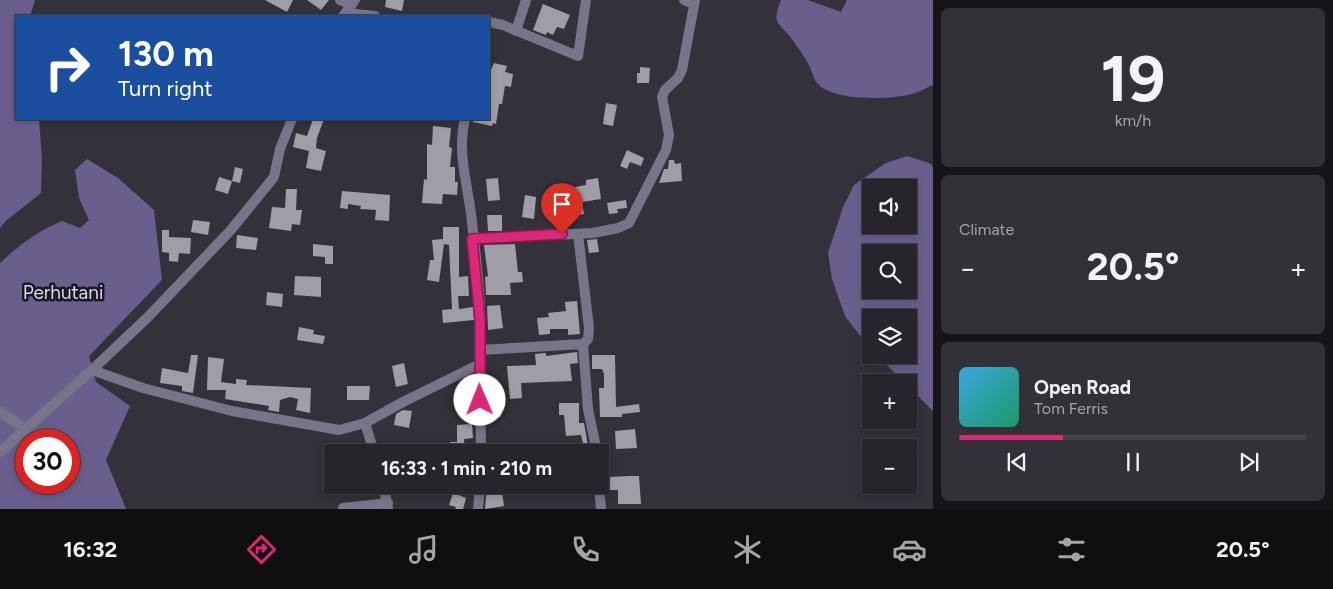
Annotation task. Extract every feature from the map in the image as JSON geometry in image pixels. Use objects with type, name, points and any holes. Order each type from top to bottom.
[{"type":"street","points":[[340,0],[349,9],[371,15]]},
{"type":"street","points":[[516,31],[526,0]]},
{"type":"street","points":[[490,22],[503,25],[578,56],[586,0]]},
{"type":"street","points":[[472,239],[593,233],[618,228],[629,223],[666,150],[669,135],[662,97],[665,90],[678,78],[682,70],[691,1]]},
{"type":"street","points":[[0,452],[148,317],[230,231],[274,177],[280,149],[292,120]]},
{"type":"street","points":[[465,120],[461,147],[478,282],[481,444]]},
{"type":"street","points":[[480,350],[583,344],[588,339],[589,328],[578,234]]},
{"type":"street","points":[[583,344],[588,409],[595,444]]},
{"type":"street","points":[[92,370],[142,388],[232,411],[339,430],[365,423],[480,364]]},
{"type":"street","points":[[0,412],[25,428]]},
{"type":"street","points":[[365,423],[372,444]]},
{"type":"street","points":[[478,509],[479,494]]},
{"type":"street","points":[[600,494],[601,509]]},
{"type":"street","points":[[343,508],[388,506]]},
{"type":"green space","points":[[0,0],[35,0],[30,15],[15,15],[15,120],[39,120],[42,158],[41,193],[7,220],[0,228]]},
{"type":"green space","points":[[781,0],[808,0],[841,12],[847,0],[933,0],[933,85],[912,94],[878,98],[837,94],[827,90],[817,83],[806,59],[779,24],[777,15]]},
{"type":"green space","points":[[907,156],[929,163],[933,167],[933,411],[917,395],[917,374],[896,374],[886,364],[917,364],[917,309],[862,309],[862,338],[845,316],[832,279],[828,253],[843,207],[854,185],[862,180],[862,234],[917,234],[917,179],[863,179],[886,163]]},
{"type":"green space","name":"Perhutani","points":[[87,159],[118,178],[154,210],[162,280],[89,356],[96,382],[130,406],[106,460],[126,509],[0,509],[0,263],[29,239],[62,221],[80,228],[89,220],[79,198],[75,170]]},
{"type":"building","points":[[265,0],[293,0],[287,12]]},
{"type":"building","points":[[307,0],[329,0],[321,10]]},
{"type":"building","points":[[386,0],[404,0],[402,11],[385,7]]},
{"type":"building","points":[[543,4],[570,15],[564,29],[557,27],[553,35],[547,32],[546,35],[533,30]]},
{"type":"building","points":[[494,63],[507,66],[505,72],[513,74],[511,87],[505,86],[502,104],[499,104],[496,124],[493,123],[492,126],[473,122],[473,120],[490,120],[490,72]]},
{"type":"building","points":[[640,67],[650,68],[649,83],[637,83],[637,73],[640,73]]},
{"type":"building","points":[[606,103],[617,105],[613,126],[603,124]]},
{"type":"building","points":[[313,120],[324,120],[317,138],[316,148],[326,151],[321,171],[306,168],[309,151],[293,147],[296,133],[307,136]]},
{"type":"building","points":[[433,126],[451,128],[449,147],[452,148],[450,167],[455,167],[455,182],[458,182],[457,195],[443,194],[442,204],[422,203],[424,179],[427,180],[427,144],[432,145]]},
{"type":"building","points":[[627,150],[644,158],[641,166],[630,162],[627,169],[620,166]]},
{"type":"building","points":[[669,160],[674,160],[675,164],[681,163],[682,181],[659,183],[664,169],[668,169]]},
{"type":"building","points":[[235,167],[243,169],[240,183],[232,181]]},
{"type":"building","points":[[219,177],[232,181],[228,194],[215,190]]},
{"type":"building","points":[[498,178],[500,200],[488,201],[486,179]]},
{"type":"building","points":[[598,178],[601,199],[582,202],[584,214],[569,217],[570,222],[560,224],[553,185],[559,184],[559,190],[586,185],[586,180]]},
{"type":"building","points":[[286,189],[297,189],[296,210],[302,210],[300,225],[292,224],[291,231],[269,228],[272,207],[285,208]]},
{"type":"building","points":[[342,191],[390,195],[389,221],[375,220],[376,210],[360,209],[361,206],[348,204],[348,209],[340,208]]},
{"type":"building","points":[[525,195],[536,197],[534,219],[522,217]]},
{"type":"building","points":[[626,200],[627,208],[617,209],[618,213],[609,214],[607,203]]},
{"type":"building","points":[[487,215],[502,215],[502,231],[488,231]]},
{"type":"building","points":[[193,220],[210,222],[208,235],[191,232]]},
{"type":"building","points":[[443,227],[459,227],[459,277],[468,276],[469,296],[458,296],[459,309],[473,307],[474,320],[443,323],[442,310],[452,309],[449,245],[444,244],[439,282],[427,280],[430,260],[434,260],[432,240],[443,239]]},
{"type":"building","points":[[162,230],[169,230],[169,237],[191,238],[190,254],[179,253],[178,262],[169,261],[169,253],[162,252]]},
{"type":"building","points":[[237,235],[258,238],[256,250],[236,248]]},
{"type":"building","points":[[597,239],[599,252],[589,253],[587,240]]},
{"type":"building","points":[[313,244],[333,246],[333,264],[325,264],[325,257],[313,256]]},
{"type":"building","points":[[515,244],[518,272],[522,272],[523,282],[510,283],[511,295],[486,295],[485,277],[488,276],[484,245]]},
{"type":"building","points":[[295,276],[321,277],[321,297],[294,295]]},
{"type":"building","points":[[267,292],[283,294],[282,307],[266,305]]},
{"type":"building","points":[[577,301],[580,334],[568,335],[568,329],[550,329],[550,334],[539,335],[537,318],[549,317],[548,313],[566,311],[565,302]]},
{"type":"building","points":[[500,305],[503,328],[488,330],[487,306]]},
{"type":"building","points":[[299,327],[314,330],[313,334],[325,336],[323,344],[297,340]]},
{"type":"building","points":[[577,352],[578,363],[570,364],[572,381],[521,383],[522,398],[510,399],[507,366],[536,365],[535,354],[546,353],[546,356]]},
{"type":"building","points":[[191,355],[198,355],[193,393],[182,391],[182,386],[160,383],[162,368],[188,373]]},
{"type":"building","points":[[592,355],[615,355],[616,407],[639,404],[640,412],[622,414],[622,417],[600,417],[599,388],[604,388],[604,374],[602,369],[592,369]]},
{"type":"building","points":[[208,357],[224,359],[221,382],[236,384],[236,379],[247,380],[246,385],[311,388],[310,413],[296,410],[298,399],[290,397],[280,400],[279,412],[268,410],[269,406],[225,399],[226,390],[207,390]]},
{"type":"building","points":[[404,363],[408,384],[396,387],[392,366]]},
{"type":"building","points":[[347,386],[370,386],[369,400],[347,400]]},
{"type":"building","points":[[488,399],[505,400],[505,407],[500,407],[501,417],[489,417]]},
{"type":"building","points":[[559,403],[579,403],[579,423],[584,423],[588,444],[583,444],[581,435],[566,436],[564,415],[559,415]]},
{"type":"building","points":[[403,410],[412,411],[409,428],[394,425],[396,414]]},
{"type":"building","points":[[472,424],[473,438],[464,439],[464,444],[450,444],[450,442],[457,442],[457,425]]},
{"type":"building","points":[[635,429],[637,448],[616,449],[615,431]]},
{"type":"building","points":[[639,476],[641,504],[618,504],[618,490],[609,490],[609,477]]},
{"type":"building","points":[[453,494],[466,498],[463,509],[455,509],[456,507],[449,505]]},
{"type":"building","points":[[486,494],[502,494],[504,506],[485,509]]},
{"type":"route","points":[[480,400],[480,319],[478,282],[472,239],[562,234]]}]
